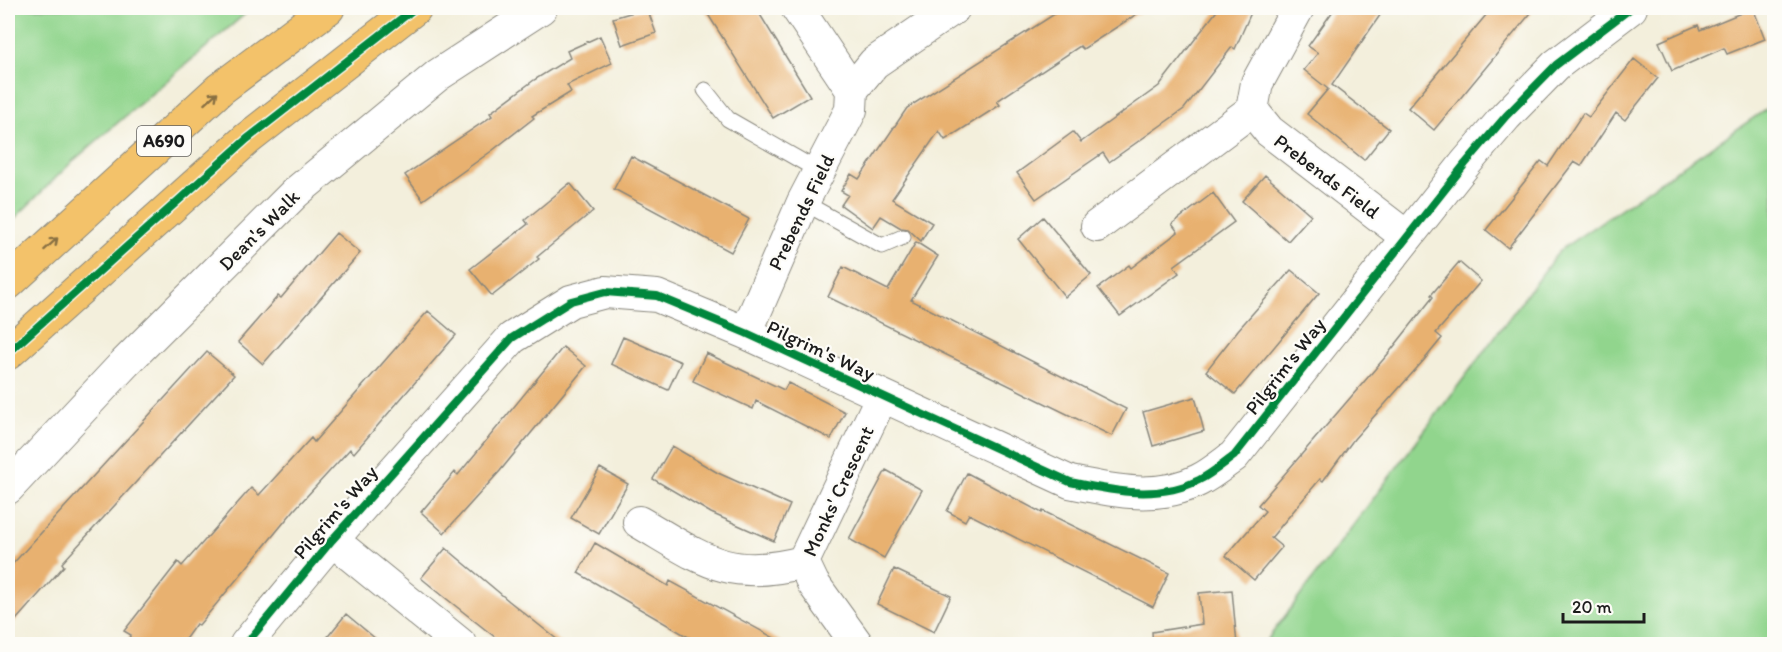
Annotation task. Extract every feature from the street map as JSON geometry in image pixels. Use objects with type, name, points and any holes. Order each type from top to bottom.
[{"type":"highway","name":"A690","points":[[8,283],[220,89],[328,8]]},
{"type":"highway","name":"A690","points":[[8,353],[247,139],[415,8]]},
{"type":"street","name":"Dean's Walk","points":[[8,488],[126,363],[295,193],[438,75],[541,8]]},
{"type":"street","points":[[797,8],[852,90]]},
{"type":"street","name":"Prebends Field","points":[[746,333],[802,202],[851,110],[852,90],[874,63],[954,8]]},
{"type":"street","points":[[1097,226],[1252,110],[1257,83],[1298,8]]},
{"type":"street","name":"Pilgrim's Way","points":[[246,645],[332,540],[512,338],[571,301],[605,292],[657,297],[746,333],[1070,482],[1123,494],[1167,490],[1199,480],[1234,456],[1465,164],[1548,73],[1631,8]]},
{"type":"street","name":"Prebends Field","points":[[1252,110],[1269,131],[1407,237]]},
{"type":"street","name":"Monks' Crescent","points":[[857,645],[813,583],[803,562],[882,396]]},
{"type":"street","points":[[639,522],[723,567],[749,571],[778,568],[803,562]]},
{"type":"street","points":[[332,540],[460,645]]},
{"type":"lane","points":[[705,90],[728,119],[819,171]]},
{"type":"lane","points":[[802,202],[882,246],[903,237]]},
{"type":"green space","points":[[8,8],[252,8],[73,161],[8,225]]},
{"type":"green space","points":[[1774,104],[1774,644],[1264,644],[1560,250]]},
{"type":"building","points":[[647,8],[656,33],[622,45],[613,18]]},
{"type":"building","points":[[704,8],[756,8],[810,96],[773,118]]},
{"type":"building","points":[[1064,8],[1146,8],[1083,49],[1080,46],[997,101],[1000,105],[945,140],[939,131],[892,199],[932,223],[921,241],[908,229],[901,228],[881,216],[873,228],[841,205],[848,195],[841,191],[851,174],[859,179],[907,108]]},
{"type":"building","points":[[1219,8],[1253,8],[1235,49],[1232,47],[1184,109],[1109,162],[1103,153],[1036,199],[1017,173],[1073,132],[1081,142],[1159,86]]},
{"type":"building","points":[[1335,8],[1385,8],[1332,85],[1389,129],[1364,160],[1307,114],[1328,89],[1304,70],[1318,53],[1308,46]]},
{"type":"building","points":[[1492,8],[1535,8],[1434,130],[1408,108]]},
{"type":"building","points":[[1753,8],[1765,39],[1727,54],[1724,48],[1672,71],[1659,42],[1698,25],[1700,30]]},
{"type":"building","points":[[600,36],[612,63],[567,85],[571,92],[532,116],[534,118],[493,150],[423,200],[405,175],[492,116],[490,113],[534,80],[570,58],[567,51]]},
{"type":"building","points":[[1634,59],[1658,78],[1625,120],[1616,113],[1581,166],[1574,162],[1508,248],[1486,230],[1541,161],[1548,166],[1583,113],[1589,117]]},
{"type":"building","points":[[631,156],[749,219],[731,252],[614,189]]},
{"type":"building","points":[[1265,175],[1311,215],[1288,241],[1242,201]]},
{"type":"building","points":[[570,183],[593,211],[537,257],[539,259],[492,296],[470,269],[528,224],[525,220]]},
{"type":"building","points":[[1213,193],[1234,222],[1174,266],[1179,273],[1120,316],[1098,288],[1129,265],[1131,268],[1178,232],[1172,224]]},
{"type":"building","points":[[1043,217],[1091,275],[1065,297],[1018,239]]},
{"type":"building","points":[[336,233],[360,253],[263,364],[238,342],[278,296],[281,298]]},
{"type":"building","points":[[916,242],[938,256],[911,300],[1126,409],[1112,436],[828,297],[843,267],[888,290]]},
{"type":"building","points":[[1459,262],[1481,281],[1436,333],[1442,338],[1354,439],[1323,481],[1320,479],[1271,538],[1282,547],[1254,580],[1226,556],[1265,511],[1258,505],[1388,354],[1433,297],[1431,295]]},
{"type":"building","points":[[1291,270],[1319,293],[1235,394],[1206,371],[1238,330]]},
{"type":"building","points":[[428,311],[456,335],[354,453],[350,449],[295,509],[199,625],[196,624],[181,645],[124,645],[131,635],[124,631],[178,562],[182,566],[251,488],[259,495],[311,438],[314,442]]},
{"type":"building","points":[[623,337],[681,362],[668,390],[611,364]]},
{"type":"building","points":[[563,347],[586,366],[500,471],[444,533],[421,512],[455,472],[458,475]]},
{"type":"building","points":[[207,352],[234,375],[62,563],[64,566],[8,629],[8,569]]},
{"type":"building","points":[[706,353],[784,390],[788,383],[845,412],[831,439],[756,401],[753,409],[693,381]]},
{"type":"building","points":[[1195,397],[1204,431],[1153,446],[1143,412]]},
{"type":"building","points":[[672,446],[718,473],[790,505],[774,541],[711,513],[653,479]]},
{"type":"building","points":[[600,468],[628,484],[599,534],[571,518]]},
{"type":"building","points":[[886,470],[922,490],[884,558],[849,539]]},
{"type":"building","points":[[967,473],[1042,513],[1043,511],[1169,573],[1153,607],[969,514],[965,521],[947,511]]},
{"type":"building","points":[[595,543],[668,586],[670,581],[787,645],[702,645],[578,573]]},
{"type":"building","points":[[446,548],[564,645],[505,645],[421,578]]},
{"type":"building","points":[[894,569],[951,596],[934,632],[877,604]]},
{"type":"building","points":[[1232,590],[1237,645],[1153,645],[1152,632],[1202,624],[1199,593]]},
{"type":"building","points":[[346,614],[383,645],[321,645]]},
{"type":"cycle path","points":[[8,353],[247,139],[415,8]]},
{"type":"cycle path","points":[[246,644],[332,540],[512,338],[571,301],[605,292],[657,296],[746,333],[1070,482],[1119,491],[1152,492],[1168,490],[1199,480],[1234,456],[1465,164],[1506,116],[1556,65],[1631,8]]}]
